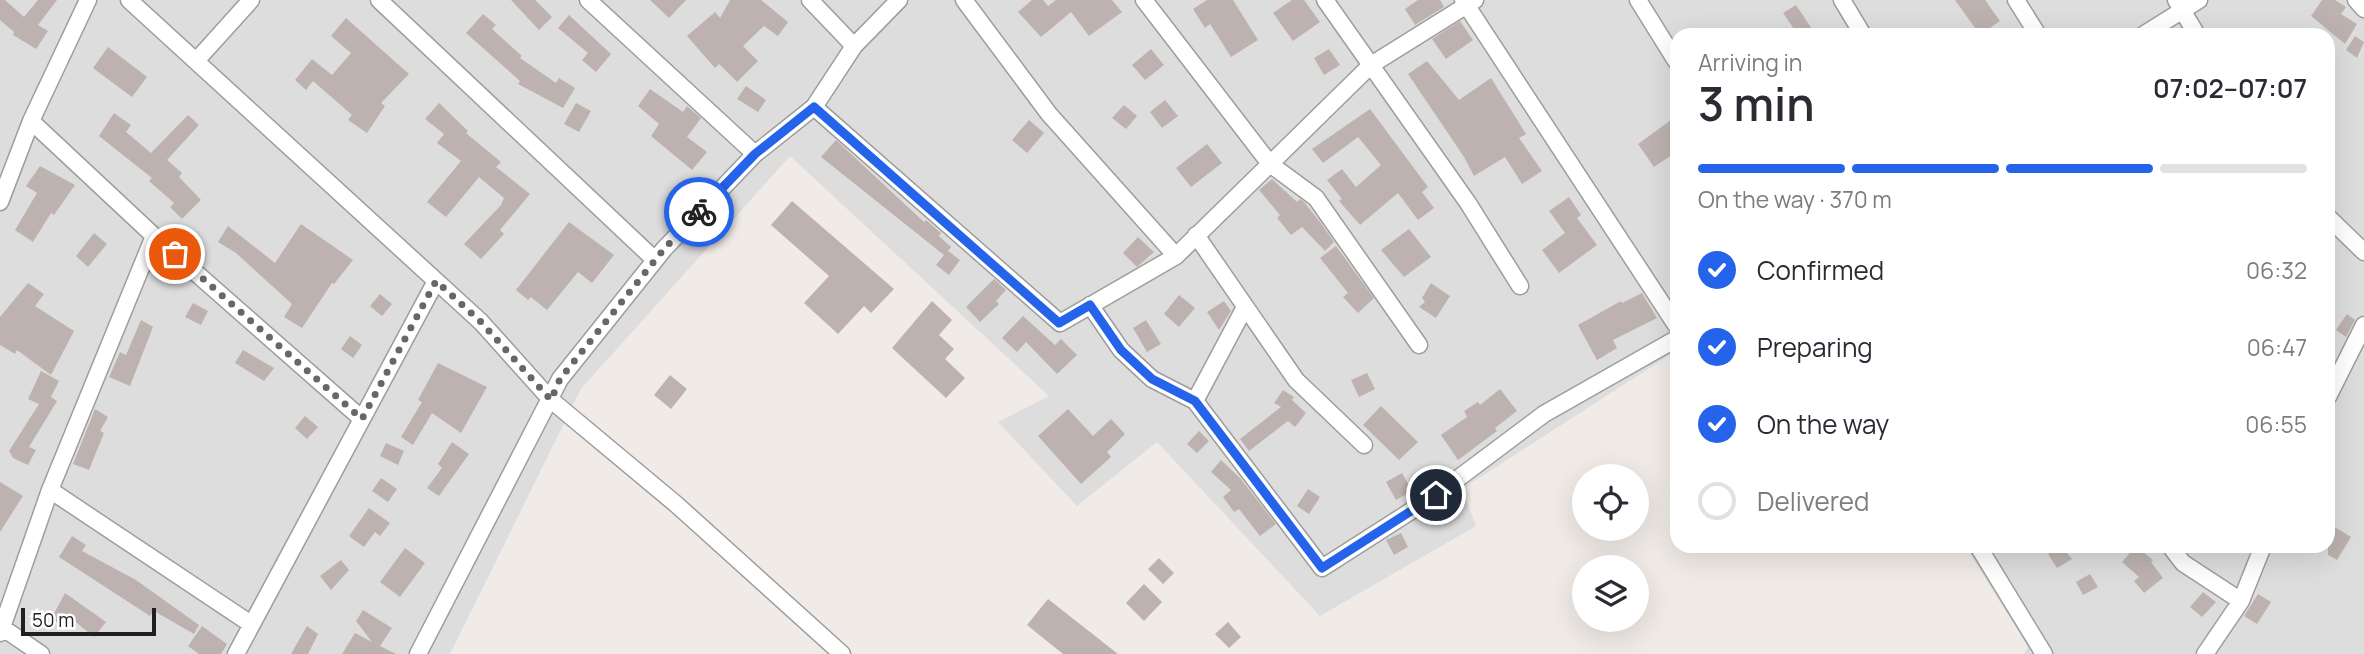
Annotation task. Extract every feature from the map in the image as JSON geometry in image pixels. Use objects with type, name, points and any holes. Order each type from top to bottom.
[{"type":"street","points":[[0,202],[31,121],[88,0]]},
{"type":"street","points":[[129,0],[481,322],[551,400],[677,505],[842,654]]},
{"type":"street","points":[[195,61],[251,0]]},
{"type":"street","points":[[379,0],[655,260]]},
{"type":"street","points":[[588,0],[755,154]]},
{"type":"street","points":[[810,0],[854,46]]},
{"type":"street","points":[[418,654],[506,479],[560,379],[655,260],[755,154],[814,107],[854,46],[899,0]]},
{"type":"street","points":[[964,0],[1049,114],[1176,256]]},
{"type":"street","points":[[1144,0],[1270,164],[1316,198],[1419,345]]},
{"type":"street","points":[[1325,0],[1468,203],[1520,286]]},
{"type":"street","points":[[1638,0],[1670,51]]},
{"type":"street","points":[[1842,0],[1859,28]]},
{"type":"street","points":[[2016,0],[2034,28]]},
{"type":"street","points":[[2151,28],[2179,5],[2199,0]]},
{"type":"street","points":[[2356,0],[2364,9]]},
{"type":"street","points":[[814,107],[1059,323],[1176,256],[1371,65],[1468,2],[1670,316]]},
{"type":"street","points":[[2179,5],[2193,28]]},
{"type":"street","points":[[31,121],[154,236],[362,419]]},
{"type":"street","points":[[2335,224],[2364,252]]},
{"type":"street","points":[[1196,235],[1296,380],[1364,445]]},
{"type":"street","points":[[41,654],[1,628],[50,490],[154,236]]},
{"type":"street","points":[[236,654],[436,281]]},
{"type":"street","points":[[1090,305],[1121,350],[1152,379],[1195,401],[1322,568],[1436,495],[1544,414],[1670,342]]},
{"type":"street","points":[[1195,401],[1245,307]]},
{"type":"street","points":[[2335,383],[2364,325]]},
{"type":"street","points":[[50,490],[251,624]]},
{"type":"street","points":[[1982,553],[2044,654]]},
{"type":"street","points":[[2175,553],[2183,563],[2241,601]]},
{"type":"street","points":[[2205,654],[2241,601],[2260,553]]},
{"type":"shaded area","points":[[0,0],[2364,0],[2364,654],[2024,654],[2028,647],[1969,553],[2335,553],[2335,28],[1670,28],[1670,355],[1462,489],[1476,526],[1320,616],[1157,442],[1077,506],[998,422],[1049,396],[790,156],[581,389],[450,654],[0,654]]},
{"type":"building","points":[[0,0],[5,0],[24,17],[38,0],[57,0],[38,25],[48,31],[36,49],[13,35],[14,32],[0,20]]},
{"type":"building","points":[[511,0],[535,0],[552,17],[539,30]]},
{"type":"building","points":[[650,0],[686,0],[669,18]]},
{"type":"building","points":[[730,0],[761,0],[788,22],[778,36],[764,26],[743,46],[758,61],[737,82],[719,64],[715,68],[687,36],[715,12],[720,18]]},
{"type":"building","points":[[1032,0],[1043,0],[1048,6],[1056,0],[1112,0],[1122,12],[1089,36],[1071,12],[1041,37],[1018,12]]},
{"type":"building","points":[[1207,0],[1233,0],[1258,40],[1231,57],[1210,24],[1205,28],[1193,9]]},
{"type":"building","points":[[1292,0],[1304,0],[1320,22],[1293,41],[1273,13]]},
{"type":"building","points":[[1418,0],[1440,0],[1444,7],[1415,25],[1405,9]]},
{"type":"building","points":[[1955,0],[1985,0],[2000,21],[1990,28],[1975,28]]},
{"type":"building","points":[[2322,0],[2335,0],[2346,7],[2341,14],[2357,24],[2345,44],[2335,36],[2335,28],[2326,28],[2311,16]]},
{"type":"building","points":[[1796,5],[1811,28],[1793,28],[1783,13]]},
{"type":"building","points":[[483,14],[496,25],[492,29],[522,56],[520,58],[556,83],[559,78],[575,88],[563,108],[518,84],[520,81],[466,33]]},
{"type":"building","points":[[569,15],[611,54],[596,72],[582,60],[588,53],[558,28]]},
{"type":"building","points":[[346,18],[409,74],[381,103],[385,106],[367,133],[348,120],[352,115],[313,81],[306,90],[295,80],[312,59],[332,75],[351,53],[331,36]]},
{"type":"building","points":[[1460,21],[1473,40],[1446,59],[1432,39]]},
{"type":"building","points":[[2355,36],[2364,42],[2357,58],[2346,50]]},
{"type":"building","points":[[108,47],[147,77],[132,97],[93,68]]},
{"type":"building","points":[[1151,49],[1164,65],[1145,80],[1132,65]]},
{"type":"building","points":[[1329,49],[1340,65],[1324,75],[1314,58]]},
{"type":"building","points":[[1427,61],[1459,100],[1491,78],[1526,134],[1519,138],[1542,171],[1522,184],[1505,157],[1474,176],[1408,74]]},
{"type":"building","points":[[746,86],[766,100],[758,112],[737,99]]},
{"type":"building","points":[[650,89],[683,112],[687,106],[701,118],[687,137],[707,152],[692,170],[651,136],[659,124],[638,106]]},
{"type":"building","points":[[1165,100],[1178,116],[1162,128],[1150,112]]},
{"type":"building","points":[[439,103],[468,131],[466,133],[501,162],[496,167],[530,194],[500,230],[504,234],[481,259],[464,244],[501,205],[504,198],[479,177],[446,217],[427,202],[461,161],[437,143],[444,134],[425,119]]},
{"type":"building","points":[[576,103],[591,111],[579,132],[564,124]]},
{"type":"building","points":[[1124,105],[1137,116],[1126,129],[1112,118]]},
{"type":"building","points":[[1370,109],[1428,187],[1422,192],[1434,208],[1418,220],[1398,193],[1360,225],[1339,201],[1342,199],[1327,180],[1342,169],[1356,187],[1381,165],[1358,137],[1323,163],[1312,149]]},
{"type":"building","points":[[114,113],[131,125],[126,132],[151,153],[188,115],[199,125],[167,160],[182,173],[179,177],[201,200],[182,219],[170,207],[174,203],[149,181],[152,178],[99,136]]},
{"type":"building","points":[[1029,120],[1044,133],[1027,153],[1012,140]]},
{"type":"building","points":[[1670,121],[1670,156],[1654,167],[1638,144]]},
{"type":"building","points":[[836,140],[924,222],[926,220],[941,233],[939,236],[951,247],[948,251],[960,260],[949,275],[936,265],[944,255],[821,157]]},
{"type":"building","points":[[1207,144],[1222,163],[1191,187],[1176,168]]},
{"type":"building","points":[[40,166],[75,185],[54,215],[51,213],[33,242],[15,230],[37,193],[26,186]]},
{"type":"building","points":[[1272,179],[1297,202],[1300,199],[1304,202],[1320,222],[1334,242],[1325,251],[1302,227],[1291,235],[1277,218],[1280,215],[1259,190]]},
{"type":"building","points":[[1569,197],[1581,215],[1577,218],[1597,245],[1559,273],[1542,250],[1565,233],[1549,211]]},
{"type":"building","points":[[792,201],[894,289],[871,313],[864,306],[838,334],[804,303],[829,276],[771,225]]},
{"type":"building","points":[[569,222],[614,255],[592,283],[578,272],[547,310],[531,297],[528,300],[516,290]]},
{"type":"building","points":[[301,224],[353,260],[334,284],[332,283],[302,328],[284,317],[292,304],[236,253],[218,242],[228,226],[275,263]]},
{"type":"building","points":[[1409,229],[1431,257],[1404,277],[1381,250]]},
{"type":"building","points":[[94,233],[107,244],[88,267],[76,256]]},
{"type":"building","points":[[1138,237],[1154,252],[1137,267],[1123,253]]},
{"type":"building","points":[[1336,246],[1374,298],[1358,313],[1343,297],[1348,293],[1320,258]]},
{"type":"building","points":[[994,279],[1006,290],[996,301],[999,304],[980,322],[966,307]]},
{"type":"building","points":[[28,283],[44,294],[35,306],[74,331],[51,375],[17,350],[15,354],[0,345],[0,317]]},
{"type":"building","points":[[1431,283],[1450,296],[1436,318],[1419,307],[1425,302],[1422,298]]},
{"type":"building","points":[[1642,293],[1657,318],[1613,340],[1617,348],[1597,360],[1578,325],[1621,301],[1622,303]]},
{"type":"building","points":[[380,294],[392,304],[382,316],[370,306]]},
{"type":"building","points":[[1179,295],[1195,308],[1179,327],[1164,314]]},
{"type":"building","points":[[932,301],[952,320],[939,335],[954,349],[945,359],[965,378],[946,398],[892,348]]},
{"type":"building","points":[[1224,301],[1231,311],[1219,330],[1207,312]]},
{"type":"building","points":[[193,303],[208,311],[201,325],[185,317]]},
{"type":"building","points":[[2347,314],[2355,320],[2346,337],[2336,330]]},
{"type":"building","points":[[1023,316],[1055,345],[1061,339],[1077,355],[1057,374],[1026,342],[1017,352],[1002,338]]},
{"type":"building","points":[[141,320],[153,327],[130,386],[109,377],[120,352],[126,355]]},
{"type":"building","points":[[1146,320],[1161,344],[1147,352],[1133,328]]},
{"type":"building","points":[[350,336],[362,345],[353,358],[341,349]]},
{"type":"building","points":[[243,350],[274,368],[264,381],[235,363]]},
{"type":"building","points":[[438,363],[487,387],[461,433],[432,413],[413,445],[401,437],[422,402],[418,400]]},
{"type":"building","points":[[41,371],[59,381],[51,397],[57,401],[29,447],[36,450],[28,465],[13,458],[9,451],[39,404],[28,399]]},
{"type":"building","points":[[1367,373],[1375,389],[1359,397],[1351,380]]},
{"type":"building","points":[[670,375],[687,389],[671,409],[654,395]]},
{"type":"building","points":[[1500,389],[1517,411],[1495,428],[1497,431],[1458,460],[1441,435],[1467,417],[1464,411],[1478,402],[1480,405]]},
{"type":"building","points":[[1283,390],[1294,397],[1292,400],[1306,413],[1295,427],[1288,421],[1249,451],[1240,439],[1281,407],[1274,403]]},
{"type":"building","points":[[1381,406],[1418,442],[1399,460],[1363,425]]},
{"type":"building","points":[[95,409],[108,417],[100,431],[104,433],[89,470],[73,464]]},
{"type":"building","points":[[1068,409],[1093,436],[1111,419],[1125,434],[1107,452],[1111,457],[1081,484],[1038,436]]},
{"type":"building","points":[[305,416],[318,427],[307,439],[295,428]]},
{"type":"building","points":[[1199,431],[1209,441],[1197,453],[1187,444]]},
{"type":"building","points":[[452,442],[469,454],[439,496],[427,488],[442,468],[438,464]]},
{"type":"building","points":[[386,443],[404,451],[398,465],[380,456]]},
{"type":"building","points":[[1221,460],[1240,478],[1276,524],[1260,536],[1239,509],[1234,512],[1223,497],[1231,490],[1211,472]]},
{"type":"building","points":[[1402,473],[1412,491],[1396,500],[1386,482]]},
{"type":"building","points":[[381,478],[397,489],[388,502],[372,491]]},
{"type":"building","points":[[0,482],[23,496],[0,532]]},
{"type":"building","points":[[1308,489],[1320,497],[1309,514],[1297,506]]},
{"type":"building","points":[[369,508],[390,523],[380,536],[375,532],[364,547],[349,536]]},
{"type":"building","points":[[2335,527],[2351,537],[2337,560],[2328,555],[2335,553]]},
{"type":"building","points":[[1401,533],[1408,547],[1394,555],[1386,540]]},
{"type":"building","points":[[72,536],[86,545],[82,551],[136,580],[199,625],[194,634],[154,611],[150,616],[59,557]]},
{"type":"building","points":[[405,548],[425,563],[400,597],[380,582]]},
{"type":"building","points":[[2067,553],[2072,559],[2057,568],[2048,554]]},
{"type":"building","points":[[2130,553],[2144,553],[2153,560],[2151,562],[2163,578],[2144,593],[2134,581],[2139,577],[2122,562]]},
{"type":"building","points":[[1159,558],[1174,573],[1163,584],[1148,569]]},
{"type":"building","points":[[341,560],[349,570],[331,590],[320,576]]},
{"type":"building","points":[[2090,574],[2098,587],[2083,595],[2076,582]]},
{"type":"building","points":[[1144,584],[1162,602],[1144,621],[1126,603]]},
{"type":"building","points":[[2203,592],[2216,602],[2202,617],[2190,607]]},
{"type":"building","points":[[65,593],[106,622],[94,637],[72,619],[67,628],[51,619]]},
{"type":"building","points":[[2258,594],[2271,602],[2257,624],[2244,616]]},
{"type":"building","points":[[1048,599],[1118,654],[1063,654],[1027,625]]},
{"type":"building","points":[[363,610],[392,628],[380,646],[396,654],[342,654],[355,633],[372,642],[356,621]]},
{"type":"building","points":[[1228,622],[1241,637],[1229,648],[1215,634]]},
{"type":"building","points":[[202,626],[227,644],[221,654],[199,654],[188,646]]},
{"type":"building","points":[[307,626],[318,634],[308,654],[291,654]]},
{"type":"way so far","points":[[175,254],[362,419],[436,281],[481,322],[551,400],[560,379],[664,249],[699,212]]},
{"type":"route","points":[[699,212],[755,154],[814,107],[1059,323],[1090,305],[1121,350],[1152,379],[1195,401],[1322,568],[1436,495]]}]
